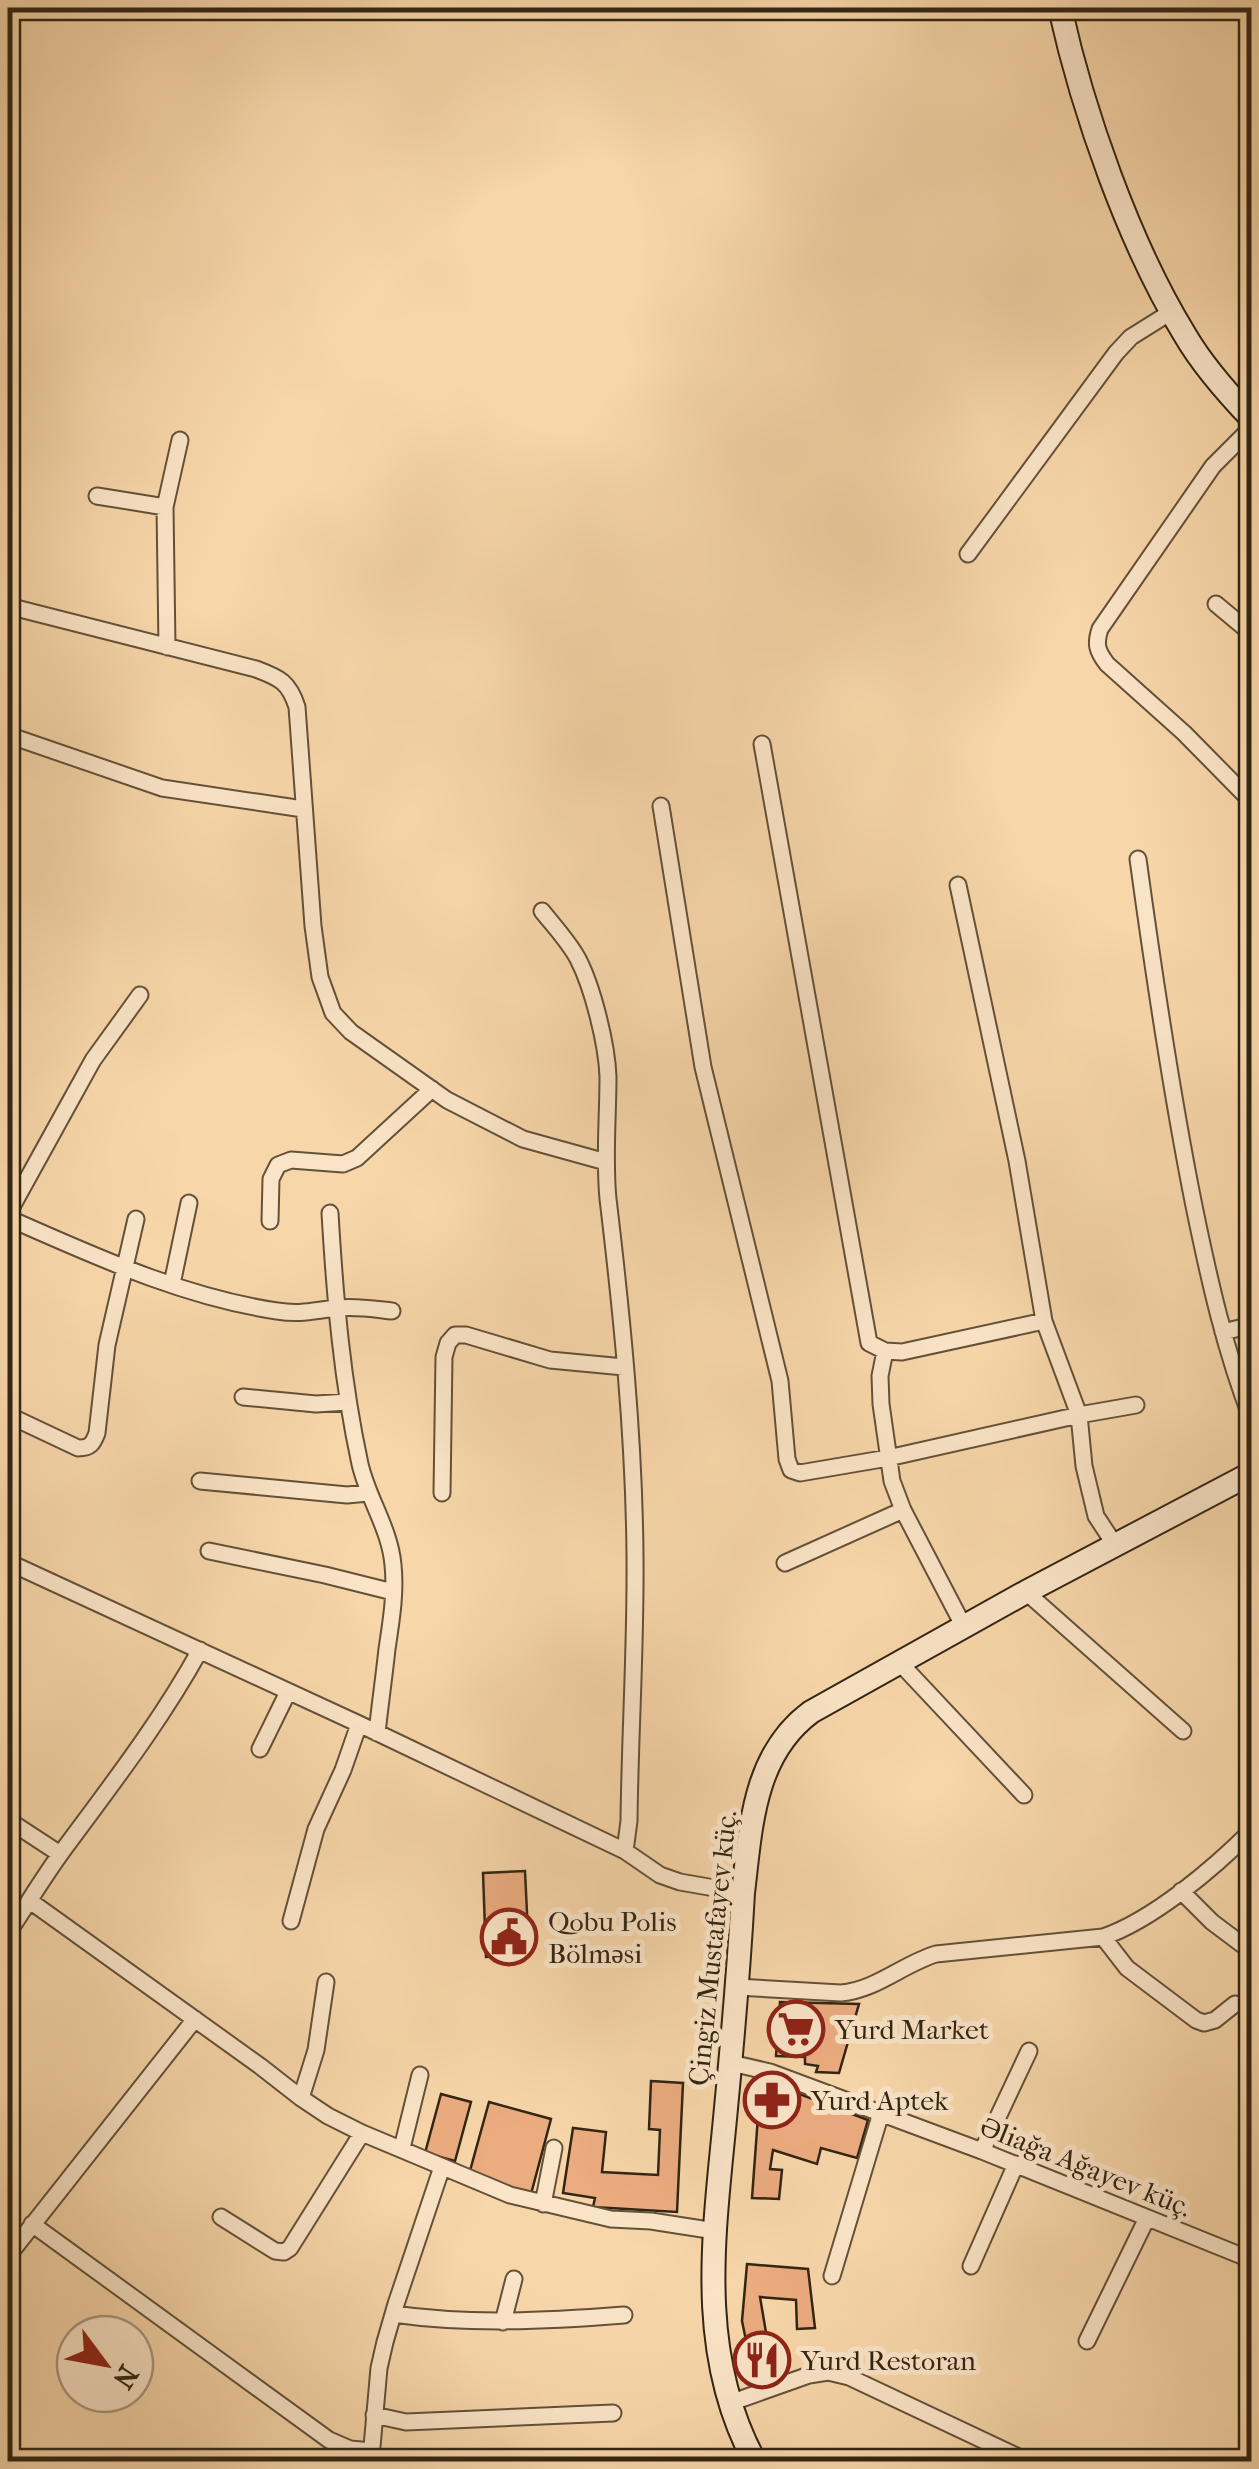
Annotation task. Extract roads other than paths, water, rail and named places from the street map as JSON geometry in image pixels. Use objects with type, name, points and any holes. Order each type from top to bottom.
[{"type":"street","points":[[1060,8],[1102,153],[1138,243],[1171,312],[1202,362],[1252,423],[1182,507],[1100,628],[1096,643],[1107,664],[1184,733],[1252,802]]},
{"type":"street","points":[[968,554],[1116,353],[1131,337],[1171,312]]},
{"type":"street","points":[[168,647],[165,507],[180,440]]},
{"type":"street","points":[[97,496],[165,507]]},
{"type":"street","points":[[1216,604],[1252,634]]},
{"type":"street","points":[[8,606],[256,670],[277,677],[288,686],[297,707],[312,926],[320,978],[333,1013],[351,1032],[448,1100],[523,1139],[606,1162]]},
{"type":"street","points":[[8,735],[162,788],[303,809]]},
{"type":"street","points":[[762,744],[869,1343],[885,1351],[902,1352],[1044,1321]]},
{"type":"street","points":[[661,806],[703,1067],[780,1381],[786,1459],[791,1470],[800,1472],[888,1458],[1136,1405]]},
{"type":"street","points":[[1138,859],[1174,1109],[1222,1332],[1252,1420]]},
{"type":"street","points":[[958,885],[1017,1161],[1044,1321],[1078,1415],[1084,1466],[1096,1516],[1116,1545]]},
{"type":"street","points":[[542,911],[578,958],[604,1040],[608,1072],[608,1198],[633,1482],[635,1556],[626,1851]]},
{"type":"street","points":[[140,995],[93,1060],[8,1216],[124,1268],[200,1294],[276,1311],[360,1307],[392,1311]]},
{"type":"street","points":[[270,1221],[270,1178],[278,1165],[291,1160],[343,1164],[357,1158],[432,1089]]},
{"type":"street","points":[[172,1284],[189,1202]]},
{"type":"street","points":[[330,1213],[335,1308],[348,1402],[368,1493],[386,1530],[393,1564],[377,1733]]},
{"type":"street","points":[[8,1415],[78,1448],[88,1448],[93,1443],[107,1345],[136,1219]]},
{"type":"street","points":[[1222,1332],[1252,1325]]},
{"type":"street","points":[[442,1493],[444,1357],[455,1335],[550,1360],[624,1367]]},
{"type":"street","points":[[885,1351],[880,1376],[892,1481],[964,1627]]},
{"type":"street","points":[[243,1397],[316,1404],[348,1402]]},
{"type":"street","name":"Çingiz Mustafayev küç.","points":[[755,2462],[724,2387],[716,2344],[713,2277],[743,1893],[756,1803],[768,1763],[795,1724],[811,1712],[1252,1472]]},
{"type":"street","points":[[200,1481],[347,1495],[368,1493]]},
{"type":"street","points":[[785,1563],[903,1510]]},
{"type":"street","points":[[209,1552],[325,1574],[393,1592]]},
{"type":"street","points":[[8,1562],[626,1851],[660,1875],[743,1893]]},
{"type":"street","points":[[1026,1592],[1183,1731]]},
{"type":"street","points":[[8,1932],[138,1749],[200,1650]]},
{"type":"street","points":[[899,1662],[1024,1795]]},
{"type":"street","points":[[260,1748],[288,1692]]},
{"type":"street","points":[[291,1922],[316,1829],[359,1724]]},
{"type":"street","points":[[8,1820],[60,1854]]},
{"type":"street","points":[[737,1987],[857,1992],[936,1954],[1103,1936],[1125,1929],[1182,1891],[1252,1830]]},
{"type":"street","points":[[1182,1891],[1212,1922],[1252,1952]]},
{"type":"street","points":[[30,1901],[301,2098],[362,2133],[510,2196],[611,2219],[715,2231]]},
{"type":"street","points":[[1103,1936],[1127,1968],[1196,2020],[1204,2024],[1215,2020],[1235,2004]]},
{"type":"street","points":[[301,2098],[316,2050],[326,1982]]},
{"type":"street","points":[[8,2256],[195,2019]]},
{"type":"street","points":[[982,2151],[1030,2051]]},
{"type":"street","name":"Əliağa Ağayev küç.","points":[[730,2062],[770,2072],[982,2151],[1252,2260]]},
{"type":"street","points":[[402,2148],[420,2075]]},
{"type":"street","points":[[832,2276],[881,2113]]},
{"type":"street","points":[[221,2217],[274,2250],[284,2252],[362,2133]]},
{"type":"street","points":[[542,2204],[554,2148]]},
{"type":"street","points":[[971,2266],[1016,2164]]},
{"type":"street","points":[[32,2224],[329,2440],[371,2456],[379,2368],[442,2167]]},
{"type":"street","points":[[1088,2341],[1148,2218]]},
{"type":"street","points":[[503,2322],[514,2279]]},
{"type":"street","points":[[393,2314],[503,2322],[624,2315]]},
{"type":"street","points":[[730,2403],[828,2372],[849,2377],[1029,2462]]},
{"type":"street","points":[[374,2415],[406,2422],[613,2413]]},
{"type":"place","name":"Qobu Polis Bölməsi","points":[[509,1937]]},
{"type":"place","name":"Yurd Market","points":[[796,2029]]},
{"type":"place","name":"Yurd Aptek","points":[[772,2100]]},
{"type":"place","name":"Yurd Restoran","points":[[762,2360]]}]
